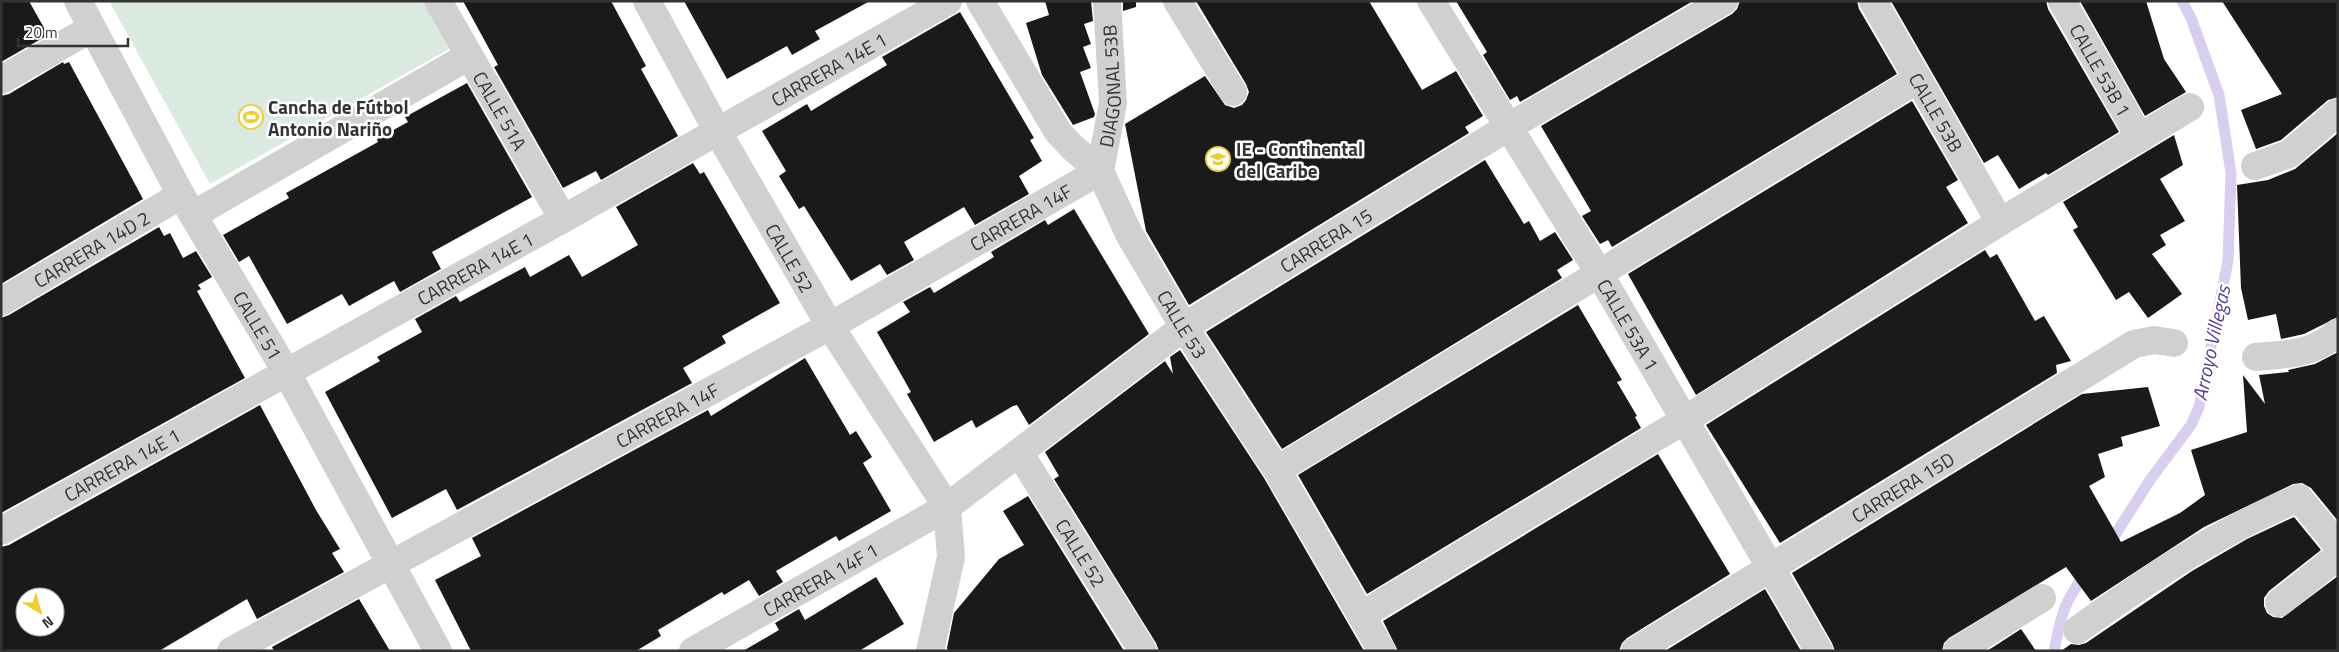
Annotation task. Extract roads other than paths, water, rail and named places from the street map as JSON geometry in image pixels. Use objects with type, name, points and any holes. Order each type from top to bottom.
[{"type":"street","name":"CALLE 51","points":[[78,1],[187,205],[288,373],[392,562],[438,651]]},
{"type":"street","name":"CALLE 51A","points":[[438,1],[563,219]]},
{"type":"street","name":"CALLE 52","points":[[647,1],[718,132],[830,326],[947,507]]},
{"type":"street","name":"CARRERA 14E 1","points":[[1,531],[288,373],[948,1]]},
{"type":"street","name":"CALLE 53","points":[[980,1],[1058,132],[1100,171],[1129,234],[1184,327],[1277,470],[1382,651]]},
{"type":"street","name":"DIAGONAL 53B","points":[[1100,171],[1112,103],[1106,1]]},
{"type":"street","points":[[1177,1],[1233,92]]},
{"type":"street","name":"CALLE 53A 1","points":[[1431,1],[1510,126],[1599,273],[1686,419],[1819,651]]},
{"type":"street","name":"CARRERA 15","points":[[947,507],[1020,454],[1184,327],[1510,126],[1724,1]]},
{"type":"street","name":"CALLE 53B","points":[[1873,1],[2000,222]]},
{"type":"street","name":"CALLE 53B 1","points":[[2062,1],[2140,138]]},
{"type":"street","points":[[1,80],[92,28]]},
{"type":"street","name":"CARRERA 14D 2","points":[[1,302],[469,56]]},
{"type":"street","points":[[1277,470],[1918,79]]},
{"type":"street","points":[[1362,615],[1686,419],[2000,222],[2190,107]]},
{"type":"street","points":[[2255,166],[2289,154],[2338,112]]},
{"type":"street","name":"CARRERA 14F","points":[[231,651],[830,326],[1100,171]]},
{"type":"street","points":[[2256,358],[2305,352],[2322,346],[2338,332]]},
{"type":"street","name":"CARRERA 15D","points":[[1635,651],[2134,344],[2154,340],[2174,343]]},
{"type":"street","name":"CALLE 52","points":[[1020,454],[1143,651]]},
{"type":"street","points":[[2077,630],[2174,562],[2236,526],[2299,498],[2338,546]]},
{"type":"street","points":[[930,651],[951,557],[947,507]]},
{"type":"street","name":"CARRERA 14F 1","points":[[693,651],[947,507]]},
{"type":"street","points":[[2279,604],[2338,556]]},
{"type":"street","points":[[1957,651],[2042,598]]},
{"type":"waterway","name":"Arroyo Villegas","points":[[2108,546],[2150,480],[2191,425],[2199,407],[2228,261],[2231,173],[2219,95],[2191,18],[2182,1]]},
{"type":"waterway","name":"Arroyo Villegas","points":[[2054,651],[2064,609],[2087,572]]},
{"type":"place","name":"Cancha de Fútbol Antonio Nariño","points":[[251,117]]},
{"type":"place","name":"IE - Continental del Caribe","points":[[1218,159]]}]
